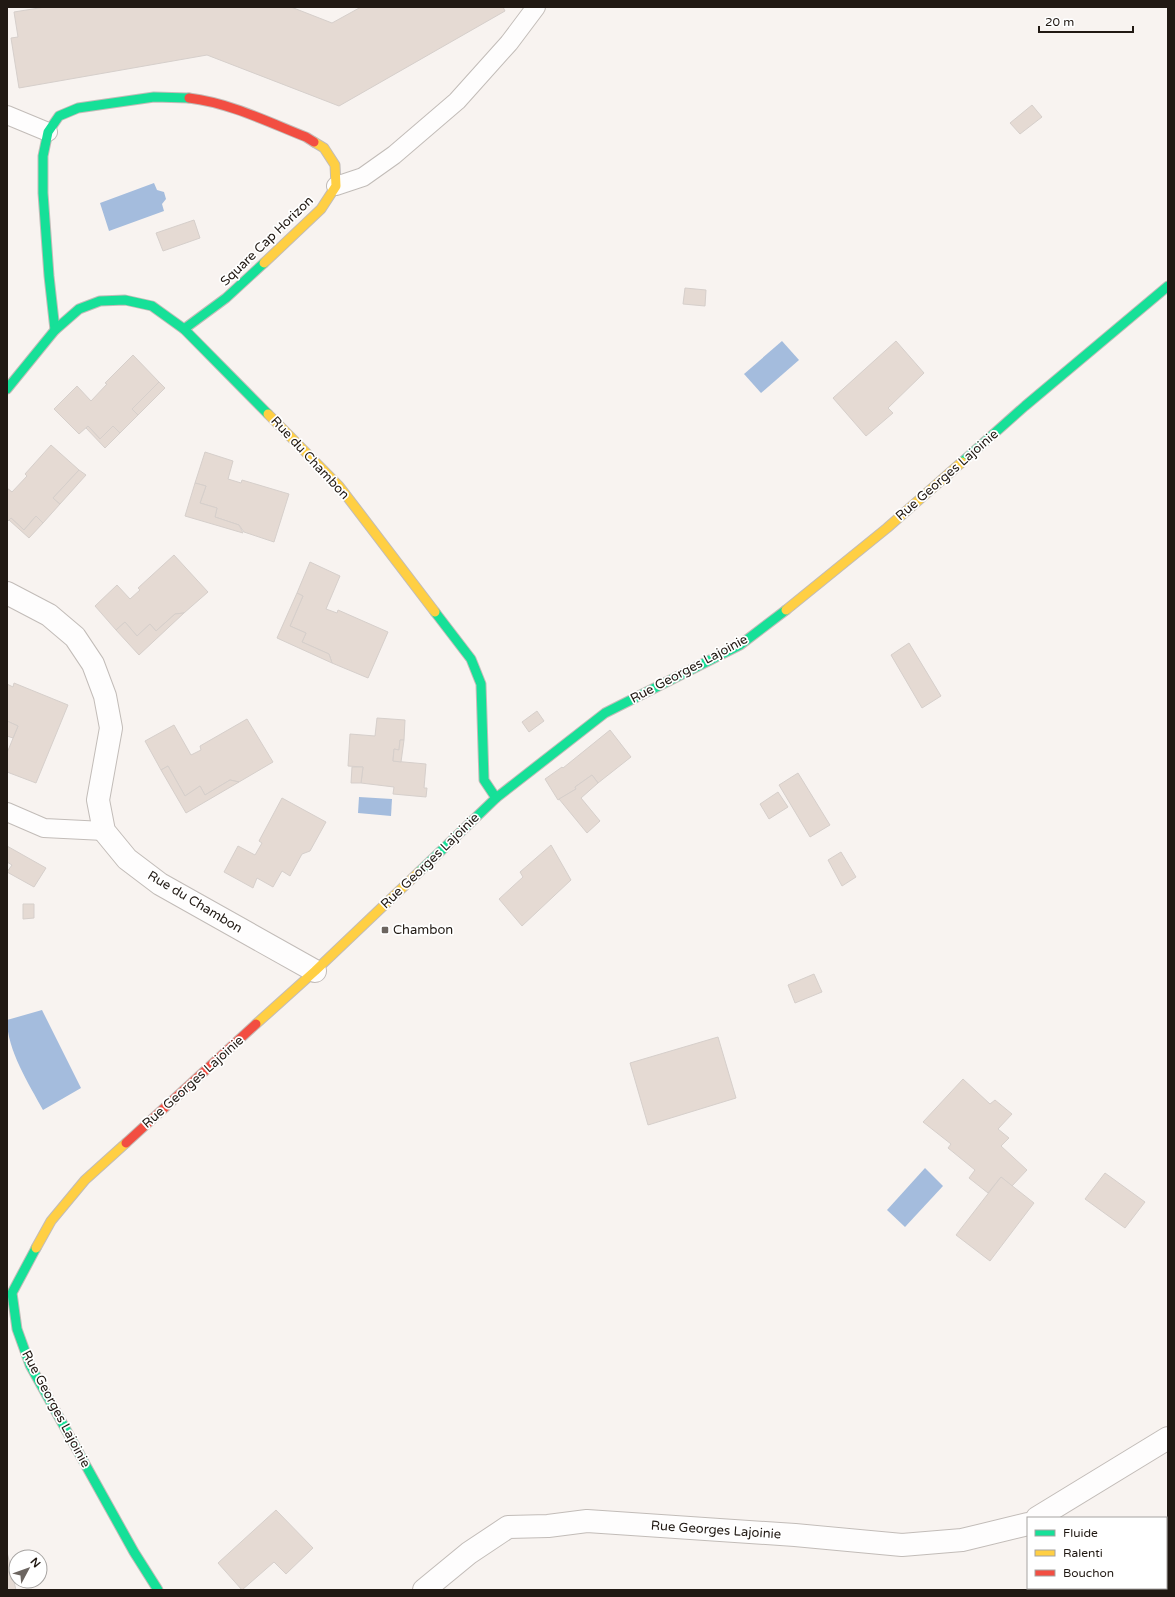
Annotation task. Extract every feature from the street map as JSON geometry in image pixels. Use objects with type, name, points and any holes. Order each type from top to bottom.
[{"type":"street","points":[[55,330],[49,276],[43,192],[43,156],[48,132],[59,116],[78,108],[154,97],[181,97],[206,100],[232,108],[306,137],[324,148],[334,165],[336,186]]},
{"type":"street","name":"Square Cap Horizon","points":[[184,328],[226,298],[321,209],[336,186]]},
{"type":"street","name":"Rue Georges Lajoinie","points":[[158,1590],[134,1552],[30,1365],[17,1329],[9,1293],[50,1220],[85,1180],[315,971],[496,798],[604,713],[740,645],[802,598],[887,528],[1019,411],[1168,286]]},
{"type":"street","name":"Rue du Chambon","points":[[7,389],[55,330],[79,309],[100,301],[125,300],[152,306],[184,328],[339,486],[471,659],[481,684],[484,780],[496,798]]},
{"type":"street","name":"Rue du Chambon","points":[[7,593],[49,615],[75,637],[94,664],[105,696],[111,728],[98,800],[104,831],[127,860],[160,884],[315,971]]},
{"type":"street","points":[[1039,1517],[1168,1438]]},
{"type":"street","name":"Rue Georges Lajoinie","points":[[424,1590],[469,1553],[508,1527],[548,1526],[587,1521],[787,1535],[902,1545],[962,1540],[1027,1524]]},
{"type":"lane","points":[[336,186],[363,177],[394,156],[457,101],[509,43],[536,7]]},
{"type":"lane","points":[[7,115],[48,132]]},
{"type":"lane","points":[[7,812],[44,828],[104,831]]},
{"type":"water","points":[[154,183],[157,190],[164,192],[166,199],[162,204],[164,211],[109,231],[100,203]]},
{"type":"water","points":[[782,341],[799,360],[761,393],[744,374]]},
{"type":"water","points":[[359,797],[392,799],[391,816],[358,813]]},
{"type":"water","points":[[42,1010],[81,1088],[43,1110],[25,1078],[15,1055],[8,1031],[7,1020]]},
{"type":"water","points":[[925,1168],[943,1186],[905,1227],[887,1210]]},
{"type":"building","points":[[45,7],[291,7],[332,23],[361,7],[503,7],[505,11],[339,106],[207,55],[19,88],[11,38],[18,37],[14,12]]},
{"type":"building","points":[[1032,105],[1042,117],[1020,134],[1010,123]]},
{"type":"building","points":[[194,220],[200,238],[163,251],[156,233]]},
{"type":"building","points":[[685,288],[706,290],[705,306],[683,304]]},
{"type":"building","points":[[896,341],[924,373],[888,408],[893,413],[866,436],[833,398]]},
{"type":"building","points":[[133,355],[159,382],[132,409],[138,415],[120,433],[113,426],[100,439],[88,426],[79,434],[54,409],[77,386],[91,401],[107,384],[105,383]]},
{"type":"building","points":[[159,382],[165,388],[138,415],[132,409]]},
{"type":"building","points":[[88,426],[100,439],[113,426],[120,433],[105,448],[86,428]]},
{"type":"building","points":[[51,445],[79,470],[53,498],[60,504],[43,523],[36,516],[24,530],[11,518],[7,522],[7,488],[12,492],[27,476],[25,474]]},
{"type":"building","points":[[205,452],[233,461],[228,479],[241,483],[242,480],[289,494],[274,542],[244,532],[239,525],[215,517],[217,508],[200,503],[206,486],[195,483]]},
{"type":"building","points":[[79,470],[86,475],[60,504],[53,498]]},
{"type":"building","points":[[195,483],[206,486],[200,503],[217,508],[215,517],[239,525],[243,533],[185,516]]},
{"type":"building","points":[[36,516],[43,523],[29,538],[9,520],[11,518],[24,530]]},
{"type":"building","points":[[174,555],[208,592],[184,613],[175,614],[156,631],[150,624],[137,636],[125,622],[116,630],[95,606],[117,585],[130,599],[140,590],[138,588]]},
{"type":"building","points":[[310,562],[340,576],[326,609],[337,613],[338,610],[388,632],[368,678],[332,663],[329,654],[302,642],[306,633],[290,626],[303,596],[297,593]]},
{"type":"building","points":[[297,593],[303,596],[290,626],[306,633],[302,642],[329,654],[332,663],[277,638]]},
{"type":"building","points":[[184,613],[139,655],[116,630],[125,622],[137,636],[150,624],[156,631],[175,614]]},
{"type":"building","points":[[909,643],[941,696],[922,708],[891,655]]},
{"type":"building","points":[[14,683],[68,705],[36,783],[7,772],[7,753],[18,726],[7,721],[7,684],[13,687]]},
{"type":"building","points":[[537,711],[544,721],[529,732],[522,722]]},
{"type":"building","points":[[377,718],[405,720],[404,740],[400,740],[399,750],[394,749],[393,761],[426,764],[424,788],[427,788],[426,797],[393,794],[394,787],[361,783],[363,767],[348,766],[350,734],[375,736]]},
{"type":"building","points":[[247,719],[273,762],[239,782],[230,780],[205,795],[200,786],[185,796],[168,766],[161,770],[145,741],[174,725],[191,755],[201,750],[200,746]]},
{"type":"building","points":[[7,721],[18,726],[13,738],[7,736]]},
{"type":"building","points":[[610,730],[631,757],[598,783],[592,775],[575,787],[576,789],[558,800],[545,779],[562,767],[563,768]]},
{"type":"building","points":[[400,740],[404,740],[401,762],[393,761],[394,749],[399,750]]},
{"type":"building","points":[[168,766],[185,796],[200,786],[205,795],[230,780],[239,782],[186,813],[161,770]]},
{"type":"building","points":[[352,767],[363,767],[361,783],[351,783]]},
{"type":"building","points":[[798,773],[830,825],[810,837],[779,785]]},
{"type":"building","points":[[592,775],[598,783],[581,798],[600,821],[587,833],[559,799],[576,789],[575,787]]},
{"type":"building","points":[[778,792],[788,807],[769,819],[760,804]]},
{"type":"building","points":[[282,798],[326,822],[310,851],[302,854],[290,876],[282,871],[273,887],[257,878],[253,888],[224,872],[238,846],[255,855],[262,843],[259,841]]},
{"type":"building","points":[[551,845],[571,880],[522,926],[499,899],[523,877],[520,872]]},
{"type":"building","points":[[7,846],[46,868],[34,887],[7,872],[12,865],[7,862]]},
{"type":"building","points":[[841,852],[856,877],[842,886],[828,860]]},
{"type":"building","points":[[23,904],[34,904],[34,918],[23,919]]},
{"type":"building","points":[[814,974],[822,992],[795,1003],[788,985]]},
{"type":"building","points":[[718,1037],[736,1098],[648,1125],[630,1063]]},
{"type":"building","points":[[963,1079],[990,1104],[995,1100],[1012,1114],[998,1129],[1009,1138],[1001,1146],[1027,1170],[1012,1186],[1001,1177],[988,1193],[969,1178],[975,1170],[948,1148],[951,1144],[923,1122]]},
{"type":"building","points":[[1105,1173],[1145,1202],[1125,1228],[1085,1199]]},
{"type":"building","points":[[1001,1177],[1034,1203],[990,1261],[956,1235]]},
{"type":"building","points":[[276,1510],[313,1548],[286,1574],[274,1562],[242,1590],[218,1563]]},
{"type":"building","points":[[7,1552],[8,1589],[16,1590],[7,1590]]},
{"type":"traffic: fast","points":[[55,330],[49,276],[43,193],[43,156],[48,132],[59,116],[78,108],[154,97],[189,98]]},
{"type":"traffic: fast","points":[[184,329],[226,298],[264,263]]},
{"type":"traffic: fast","points":[[962,462],[1025,406],[1168,286]]},
{"type":"traffic: fast","points":[[7,389],[55,330],[79,309],[100,301],[125,300],[152,306],[184,329],[268,414]]},
{"type":"traffic: fast","points":[[419,872],[496,798],[605,713],[740,645],[786,610]]},
{"type":"traffic: fast","points":[[435,612],[471,659],[481,684],[484,780],[496,798]]},
{"type":"traffic: fast","points":[[36,1248],[12,1293],[17,1329],[30,1365],[134,1552],[158,1590]]},
{"type":"traffic: slow","points":[[264,263],[321,209],[336,186],[335,165],[324,148],[314,142]]},
{"type":"traffic: slow","points":[[268,414],[339,486],[435,612]]},
{"type":"traffic: slow","points":[[786,610],[887,528],[962,462]]},
{"type":"traffic: slow","points":[[256,1024],[315,971],[419,872]]},
{"type":"traffic: slow","points":[[36,1248],[51,1221],[85,1180],[126,1143]]},
{"type":"traffic: jam","points":[[189,98],[219,104],[263,119],[306,137],[314,142]]},
{"type":"traffic: jam","points":[[126,1143],[256,1024]]},
{"type":"place","name":"Chambon","points":[[385,930]]}]
